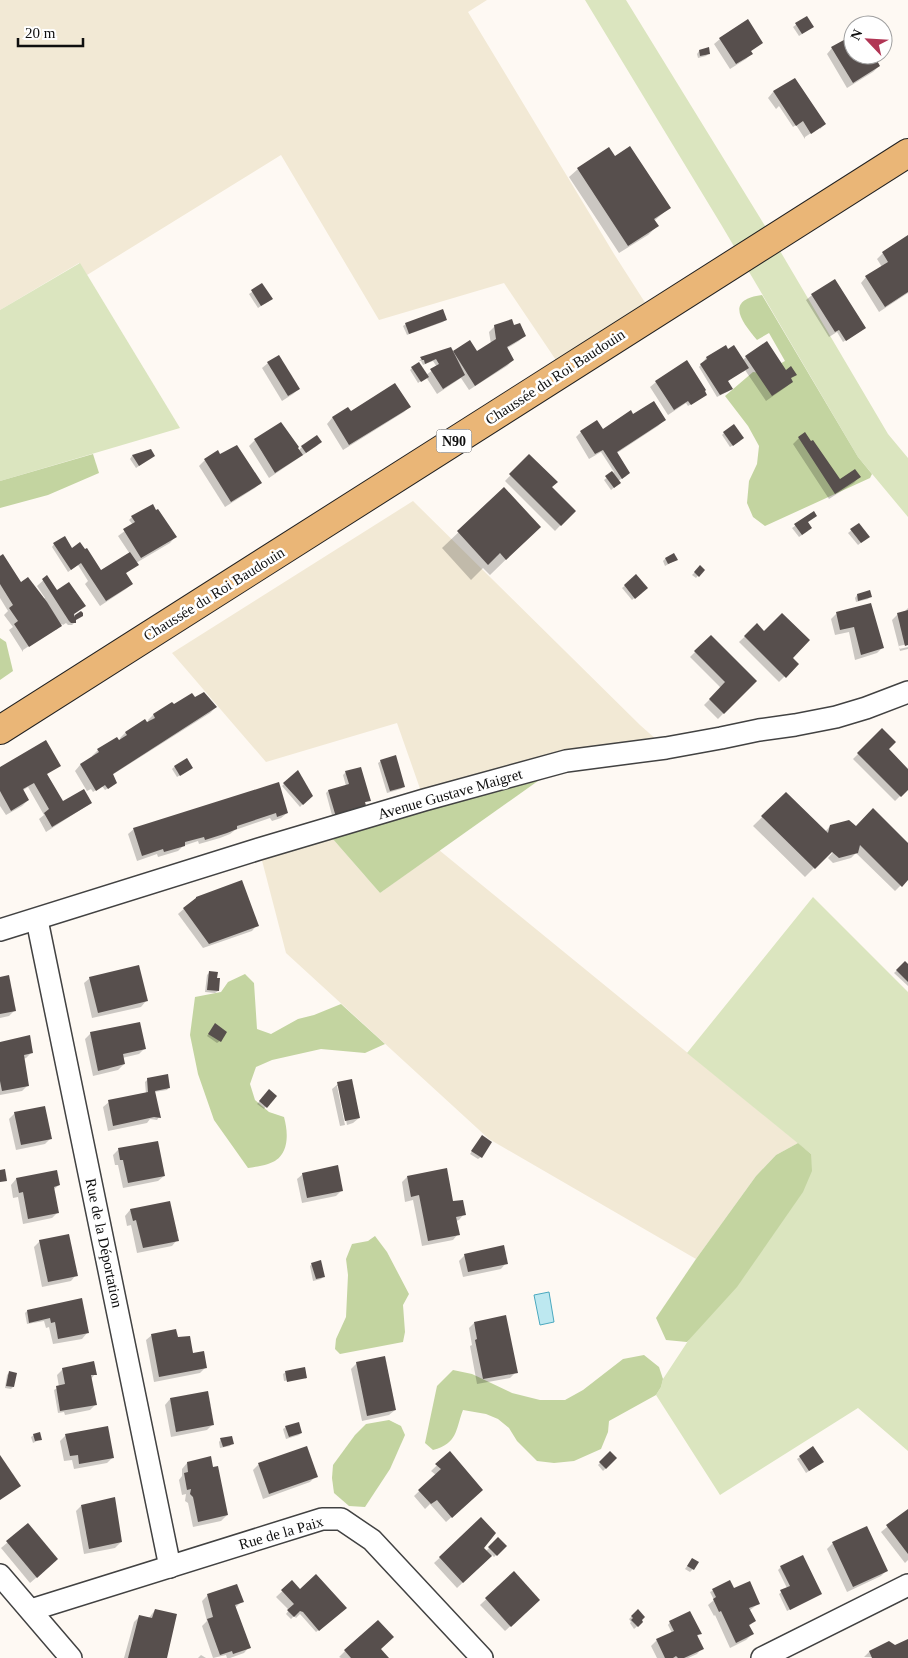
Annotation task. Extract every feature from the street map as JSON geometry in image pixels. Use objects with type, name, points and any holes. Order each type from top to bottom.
[{"type":"main road","name":"Chaussée du Roi Baudouin","points":[[0,730],[908,153]]},
{"type":"street","name":"Avenue Gustave Maigret","points":[[0,930],[259,849],[424,800],[566,761],[676,746],[836,717],[908,692]]},
{"type":"street","name":"Rue de la Déportation","points":[[37,920],[170,1567]]},
{"type":"street","name":"Rue de la Paix","points":[[31,1610],[322,1519],[341,1519],[372,1540],[482,1658]]},
{"type":"street","points":[[0,1574],[71,1658]]},
{"type":"street","points":[[762,1658],[908,1585]]},
{"type":"shaded area","points":[[0,0],[487,0],[468,12],[653,315],[564,372],[504,283],[379,320],[281,155],[87,275],[79,263],[0,310]]},
{"type":"shaded area","points":[[413,501],[640,725],[666,748],[424,800],[397,723],[266,762],[172,653]]},
{"type":"shaded area","points":[[325,830],[380,893],[439,850],[798,1143],[776,1155],[756,1176],[696,1259],[489,1139],[286,953],[259,849]]},
{"type":"green space","points":[[585,0],[626,0],[773,239],[888,434],[908,458],[908,517],[858,457],[722,226]]},
{"type":"green space","points":[[80,263],[180,428],[0,481],[0,310]]},
{"type":"green space","points":[[762,295],[858,457],[872,474],[870,478],[765,526],[753,517],[747,503],[749,481],[757,464],[759,446],[748,426],[725,396],[753,372],[763,373],[785,361],[769,333],[757,340],[742,319],[740,307],[743,302]]},
{"type":"green space","points":[[93,454],[99,473],[48,495],[0,508],[0,481]]},
{"type":"green space","points":[[0,638],[6,642],[13,671],[0,680]]},
{"type":"green space","points":[[566,761],[380,893],[325,830]]},
{"type":"green space","points":[[813,897],[908,992],[908,1451],[858,1408],[720,1495],[656,1395],[663,1379],[811,1154],[687,1053]]},
{"type":"green space","points":[[245,974],[254,983],[257,1029],[271,1034],[298,1019],[341,1004],[385,1044],[365,1053],[321,1049],[272,1060],[256,1067],[250,1084],[255,1100],[269,1112],[284,1117],[287,1138],[284,1151],[275,1161],[266,1165],[248,1168],[214,1120],[198,1074],[190,1035],[195,997],[221,992],[228,982]]},
{"type":"green space","points":[[798,1143],[811,1154],[812,1171],[803,1192],[737,1287],[687,1342],[666,1340],[656,1318],[756,1176],[776,1155]]},
{"type":"green space","points":[[375,1236],[387,1252],[409,1294],[403,1305],[405,1332],[403,1342],[340,1354],[335,1349],[336,1339],[346,1317],[348,1275],[346,1259],[352,1244],[368,1241]]},
{"type":"green space","points":[[644,1355],[659,1367],[663,1379],[656,1395],[609,1421],[608,1432],[601,1449],[574,1461],[554,1463],[537,1461],[517,1441],[509,1428],[498,1419],[486,1414],[463,1410],[457,1430],[447,1444],[433,1450],[425,1443],[437,1386],[453,1370],[472,1374],[512,1393],[540,1400],[565,1400],[583,1390],[623,1359]]},
{"type":"green space","points":[[389,1420],[401,1426],[405,1435],[390,1469],[365,1507],[349,1506],[334,1493],[333,1465],[355,1435],[366,1424]]},
{"type":"water","points":[[549,1292],[554,1322],[540,1325],[534,1295]]},
{"type":"building","points":[[807,16],[814,27],[802,34],[795,23]]},
{"type":"building","points":[[748,19],[763,43],[751,51],[753,54],[736,64],[719,38]]},
{"type":"building","points":[[843,40],[843,65],[880,66],[853,83],[831,47]]},
{"type":"building","points":[[709,47],[710,54],[700,56],[699,50]]},
{"type":"building","points":[[795,78],[826,124],[811,134],[803,121],[796,126],[773,91]]},
{"type":"building","points":[[630,146],[671,208],[654,219],[659,226],[628,246],[577,168],[609,147],[615,156]]},
{"type":"building","points":[[908,235],[908,292],[885,307],[865,276],[888,262],[882,252]]},
{"type":"building","points":[[835,279],[866,328],[846,341],[839,330],[835,332],[811,294]]},
{"type":"building","points":[[262,283],[273,299],[261,306],[251,290]]},
{"type":"building","points":[[443,309],[447,320],[409,334],[405,323]]},
{"type":"building","points":[[512,319],[514,325],[520,323],[526,336],[507,347],[514,360],[475,386],[453,351],[470,340],[477,351],[496,339],[494,325]]},
{"type":"building","points":[[767,341],[786,370],[791,366],[797,375],[791,378],[793,382],[772,396],[745,356]]},
{"type":"building","points":[[726,345],[728,349],[734,345],[749,368],[728,381],[733,389],[720,395],[700,364],[707,359],[706,357]]},
{"type":"building","points":[[451,347],[465,375],[443,389],[430,369],[439,364],[436,359],[425,364],[424,360],[420,357]]},
{"type":"building","points":[[279,355],[300,389],[288,396],[267,362]]},
{"type":"building","points":[[687,360],[706,390],[707,395],[691,405],[688,401],[674,410],[655,381]]},
{"type":"building","points":[[419,362],[429,377],[421,382],[411,367]]},
{"type":"building","points":[[395,383],[411,407],[349,445],[332,417],[348,407],[351,411]]},
{"type":"building","points":[[654,401],[666,420],[617,452],[630,473],[622,479],[603,450],[595,454],[580,431],[597,420],[603,429],[631,410],[633,414]]},
{"type":"building","points":[[281,422],[303,455],[275,473],[254,439]]},
{"type":"building","points":[[734,424],[744,438],[733,446],[723,432]]},
{"type":"building","points":[[805,432],[811,441],[813,440],[840,479],[855,469],[861,477],[835,494],[798,437]]},
{"type":"building","points":[[317,435],[322,442],[306,453],[301,446]]},
{"type":"building","points":[[237,445],[262,483],[231,502],[204,459],[218,450],[220,454]]},
{"type":"building","points":[[151,449],[155,456],[139,466],[132,455]]},
{"type":"building","points":[[529,454],[558,482],[552,487],[576,511],[561,526],[509,474]]},
{"type":"building","points":[[612,471],[621,483],[614,488],[605,476]]},
{"type":"building","points":[[504,487],[541,527],[506,560],[500,553],[488,565],[457,531]]},
{"type":"building","points":[[153,504],[177,537],[141,558],[123,529],[135,522],[131,516]]},
{"type":"building","points":[[814,511],[817,516],[808,522],[812,528],[802,535],[794,524]]},
{"type":"building","points":[[859,523],[870,537],[861,543],[850,529]]},
{"type":"building","points":[[65,536],[72,548],[80,542],[85,549],[87,548],[101,570],[130,552],[139,565],[126,573],[133,584],[106,601],[81,563],[71,570],[53,543]]},
{"type":"building","points":[[674,553],[678,560],[668,564],[665,558]]},
{"type":"building","points":[[3,554],[21,582],[28,577],[62,626],[29,647],[14,624],[18,621],[9,608],[13,605],[0,584],[0,556]]},
{"type":"building","points":[[700,565],[705,570],[699,577],[694,572]]},
{"type":"building","points":[[636,574],[648,588],[635,599],[624,585]]},
{"type":"building","points":[[47,575],[57,590],[69,582],[86,606],[74,614],[75,617],[81,611],[83,613],[83,616],[76,620],[76,623],[69,621],[42,579]]},
{"type":"building","points":[[870,590],[872,597],[858,601],[857,594]]},
{"type":"building","points":[[871,603],[884,648],[861,655],[854,627],[840,630],[836,612]]},
{"type":"building","points":[[908,610],[908,645],[905,646],[897,613]]},
{"type":"building","points":[[782,613],[810,640],[793,658],[799,664],[786,678],[744,636],[757,623],[764,631]]},
{"type":"building","points":[[711,635],[757,681],[724,714],[709,699],[725,682],[694,651]]},
{"type":"building","points":[[204,692],[217,707],[113,774],[117,783],[108,789],[105,785],[96,791],[80,764],[99,752],[97,749],[117,737],[119,740],[127,735],[125,732],[145,719],[147,722],[155,718],[153,714],[172,702],[174,704],[192,693],[195,697]]},
{"type":"building","points":[[882,728],[896,742],[889,749],[908,769],[908,790],[901,797],[857,753]]},
{"type":"building","points":[[46,740],[61,766],[47,774],[63,801],[84,789],[92,803],[52,827],[44,813],[49,809],[34,783],[23,789],[29,800],[11,811],[0,791],[0,767]]},
{"type":"building","points":[[396,755],[405,787],[390,791],[380,760]]},
{"type":"building","points":[[187,758],[193,768],[180,776],[174,766]]},
{"type":"building","points":[[361,767],[371,801],[365,802],[367,809],[336,817],[328,790],[349,784],[345,771]]},
{"type":"building","points":[[298,770],[313,796],[303,805],[283,783]]},
{"type":"building","points":[[279,782],[288,813],[277,817],[276,813],[237,826],[237,829],[227,833],[205,840],[204,837],[185,842],[185,846],[164,852],[163,849],[142,856],[133,828]]},
{"type":"building","points":[[786,792],[828,833],[830,825],[849,820],[856,826],[873,808],[908,843],[908,880],[902,887],[860,845],[858,853],[839,858],[832,852],[815,869],[761,816]]},
{"type":"building","points":[[242,880],[259,926],[209,944],[183,908],[196,897]]},
{"type":"building","points":[[905,961],[908,964],[908,982],[896,970]]},
{"type":"building","points":[[139,965],[148,1001],[98,1013],[89,977]]},
{"type":"building","points":[[209,971],[218,972],[217,978],[220,978],[219,991],[207,990]]},
{"type":"building","points":[[9,975],[16,1011],[0,1014],[0,977]]},
{"type":"building","points":[[140,1022],[146,1049],[123,1054],[125,1064],[98,1071],[90,1032]]},
{"type":"building","points":[[215,1023],[227,1032],[221,1042],[208,1034]]},
{"type":"building","points":[[30,1035],[33,1053],[24,1055],[29,1086],[2,1091],[0,1081],[0,1042]]},
{"type":"building","points":[[168,1074],[170,1088],[155,1091],[161,1118],[154,1117],[113,1126],[108,1100],[148,1092],[147,1078]]},
{"type":"building","points":[[352,1079],[360,1118],[345,1121],[337,1082]]},
{"type":"building","points":[[269,1089],[277,1096],[267,1108],[259,1101]]},
{"type":"building","points":[[45,1106],[52,1139],[21,1145],[14,1112]]},
{"type":"building","points":[[482,1135],[492,1142],[482,1158],[471,1151]]},
{"type":"building","points":[[158,1141],[165,1176],[128,1183],[123,1160],[120,1160],[118,1148]]},
{"type":"building","points":[[338,1165],[343,1191],[307,1198],[302,1173]]},
{"type":"building","points":[[447,1168],[453,1201],[463,1200],[466,1215],[456,1217],[460,1235],[428,1241],[419,1195],[411,1197],[407,1176]]},
{"type":"building","points":[[5,1169],[7,1181],[0,1182],[0,1170]]},
{"type":"building","points":[[57,1170],[60,1185],[54,1187],[59,1213],[28,1219],[23,1192],[19,1193],[16,1178]]},
{"type":"building","points":[[170,1201],[179,1241],[143,1248],[136,1220],[133,1221],[130,1209]]},
{"type":"building","points":[[69,1234],[78,1276],[48,1282],[39,1240]]},
{"type":"building","points":[[504,1245],[508,1264],[468,1272],[464,1254]]},
{"type":"building","points":[[321,1260],[325,1277],[316,1279],[311,1263]]},
{"type":"building","points":[[82,1298],[89,1333],[58,1339],[55,1322],[51,1323],[50,1318],[29,1323],[27,1310]]},
{"type":"building","points":[[506,1315],[518,1373],[483,1379],[475,1340],[477,1339],[474,1322]]},
{"type":"building","points":[[176,1329],[178,1337],[190,1336],[193,1353],[204,1351],[207,1368],[159,1377],[151,1334]]},
{"type":"building","points":[[385,1356],[396,1410],[367,1416],[356,1362]]},
{"type":"building","points":[[94,1361],[97,1375],[91,1375],[97,1405],[60,1411],[56,1386],[65,1384],[62,1368]]},
{"type":"building","points":[[305,1367],[307,1378],[287,1382],[285,1371]]},
{"type":"building","points":[[9,1371],[17,1373],[14,1387],[6,1386]]},
{"type":"building","points":[[208,1391],[214,1425],[176,1432],[170,1398]]},
{"type":"building","points":[[299,1422],[302,1433],[289,1437],[285,1426]]},
{"type":"building","points":[[108,1426],[114,1458],[79,1464],[78,1455],[70,1456],[65,1434]]},
{"type":"building","points":[[40,1432],[42,1440],[35,1441],[33,1434]]},
{"type":"building","points":[[232,1436],[234,1444],[223,1447],[220,1438]]},
{"type":"building","points":[[307,1446],[318,1477],[269,1494],[258,1463]]},
{"type":"building","points":[[813,1446],[824,1462],[809,1471],[799,1456]]},
{"type":"building","points":[[450,1451],[483,1490],[452,1518],[437,1500],[431,1504],[418,1490],[441,1469],[435,1464]]},
{"type":"building","points":[[610,1451],[617,1458],[606,1469],[599,1462]]},
{"type":"building","points":[[0,1455],[21,1486],[0,1500]]},
{"type":"building","points":[[211,1456],[213,1467],[218,1466],[228,1515],[198,1522],[193,1497],[190,1494],[191,1489],[187,1490],[184,1473],[188,1472],[187,1462]]},
{"type":"building","points":[[115,1497],[122,1542],[89,1549],[81,1505]]},
{"type":"building","points":[[908,1509],[908,1554],[886,1525]]},
{"type":"building","points":[[481,1517],[496,1533],[484,1548],[492,1556],[463,1583],[439,1557]]},
{"type":"building","points":[[28,1523],[58,1559],[37,1578],[6,1541]]},
{"type":"building","points":[[867,1526],[888,1571],[853,1587],[832,1542]]},
{"type":"building","points":[[498,1537],[507,1546],[497,1556],[488,1547]]},
{"type":"building","points":[[803,1555],[822,1594],[790,1610],[780,1590],[790,1586],[780,1566]]},
{"type":"building","points":[[692,1558],[699,1562],[694,1570],[687,1566]]},
{"type":"building","points":[[514,1571],[540,1600],[511,1627],[485,1598]]},
{"type":"building","points":[[316,1574],[347,1608],[319,1631],[303,1612],[300,1611],[294,1617],[287,1610],[294,1604],[281,1590],[292,1580],[300,1589]]},
{"type":"building","points":[[730,1580],[734,1588],[750,1581],[760,1604],[749,1608],[756,1621],[749,1625],[754,1634],[736,1643],[721,1611],[719,1612],[713,1599],[716,1597],[712,1589]]},
{"type":"building","points":[[237,1584],[244,1602],[235,1605],[251,1648],[233,1654],[232,1651],[220,1655],[207,1619],[213,1617],[207,1594]]},
{"type":"building","points":[[155,1609],[177,1614],[167,1658],[128,1658],[139,1615],[152,1618]]},
{"type":"building","points":[[638,1609],[645,1617],[638,1627],[631,1620],[633,1618],[631,1616]]},
{"type":"building","points":[[690,1611],[702,1634],[697,1635],[704,1649],[684,1658],[676,1656],[665,1658],[656,1639],[674,1631],[669,1621]]},
{"type":"building","points":[[378,1620],[394,1637],[381,1649],[389,1658],[351,1658],[344,1650]]},
{"type":"building","points":[[908,1639],[908,1658],[872,1658],[869,1651],[889,1641],[895,1645]]}]
